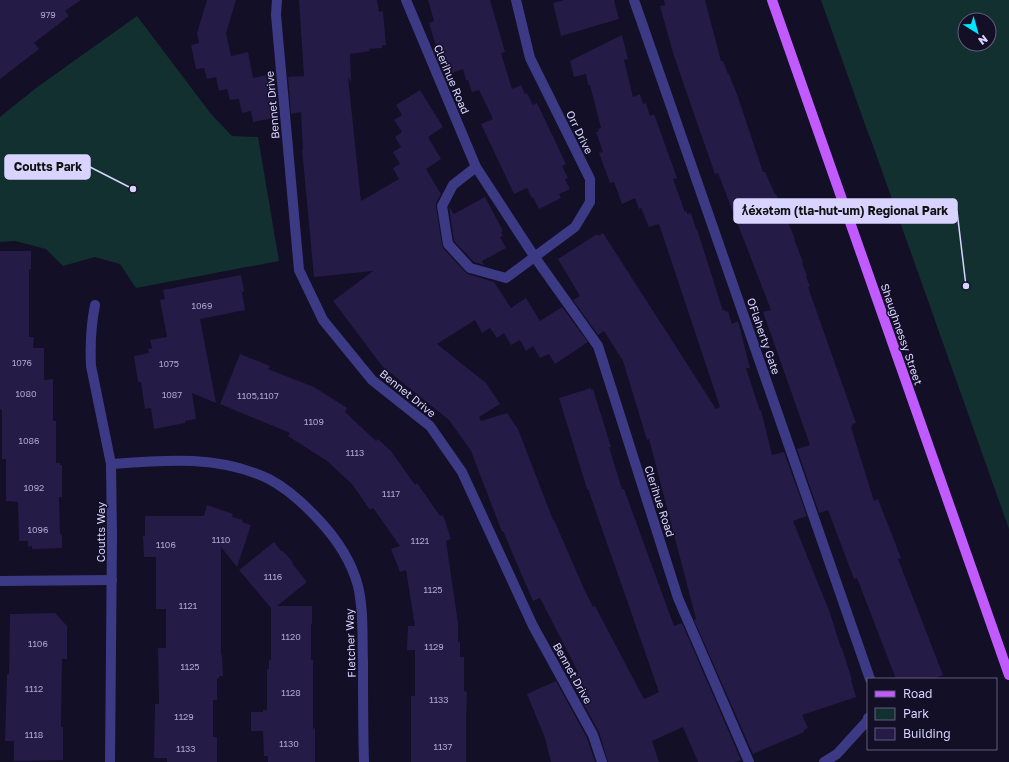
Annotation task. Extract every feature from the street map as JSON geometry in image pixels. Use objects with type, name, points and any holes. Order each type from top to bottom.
[{"type":"main road","name":"Shaughnessy Street","points":[[772,0],[1009,675]]},
{"type":"street","name":"Bennet Drive","points":[[277,0],[276,15],[299,270],[323,320],[372,380],[430,426],[462,472],[533,626],[593,735],[602,762]]},
{"type":"street","name":"Clerihue Road","points":[[406,0],[476,167],[534,256],[598,346],[678,598],[749,762]]},
{"type":"street","name":"Orr Drive","points":[[516,0],[530,58],[590,179],[590,202],[575,227],[534,256]]},
{"type":"street","name":"OFlaherty Gate","points":[[634,0],[870,678]]},
{"type":"street","points":[[476,167],[453,185],[442,206],[448,244],[470,268],[506,278],[534,256]]},
{"type":"street","name":"Coutts Way","points":[[95,305],[91,334],[91,366],[111,464],[112,580],[110,762]]},
{"type":"street","name":"Fletcher Way","points":[[111,464],[156,461],[199,461],[244,469],[270,480],[293,495],[324,525],[341,547],[351,565],[358,586],[362,614],[364,762]]},
{"type":"street","points":[[0,581],[112,580]]},
{"type":"street","points":[[824,762],[837,754],[867,721]]},
{"type":"green space","points":[[821,0],[1009,0],[1009,529]]},
{"type":"green space","points":[[137,16],[211,114],[232,136],[258,137],[279,261],[136,288],[120,264],[95,257],[63,266],[46,249],[15,241],[0,242],[0,117],[36,88]]},
{"type":"building","points":[[0,0],[81,0],[65,11],[69,16],[34,43],[39,49],[0,79]]},
{"type":"building","points":[[207,0],[236,0],[226,33],[231,56],[248,52],[253,78],[272,74],[272,78],[275,78],[279,117],[253,122],[251,111],[242,113],[239,99],[230,100],[227,89],[219,91],[216,77],[207,79],[204,68],[196,69],[191,45],[199,43],[197,33]]},
{"type":"building","points":[[299,0],[377,0],[379,12],[383,11],[386,45],[382,45],[382,48],[369,49],[370,51],[350,54],[351,82],[348,77],[361,201],[399,179],[393,168],[400,164],[393,152],[401,147],[395,137],[402,132],[394,120],[402,115],[396,105],[420,90],[443,127],[428,137],[441,159],[426,169],[441,194],[436,203],[436,207],[443,248],[466,273],[494,282],[511,308],[526,298],[540,321],[562,307],[588,342],[555,364],[549,354],[540,358],[533,346],[526,351],[520,340],[511,345],[504,333],[497,338],[490,328],[482,333],[475,320],[437,344],[486,383],[500,404],[479,417],[481,421],[507,413],[518,429],[553,520],[585,591],[593,607],[595,606],[644,699],[659,692],[587,489],[559,398],[591,388],[591,390],[593,389],[622,489],[624,489],[674,626],[682,623],[741,760],[735,762],[698,762],[683,727],[652,741],[659,762],[608,762],[599,732],[568,676],[578,672],[540,598],[533,601],[503,531],[502,532],[471,451],[449,420],[382,366],[333,301],[373,271],[314,277],[302,149],[301,112],[291,114],[288,77],[304,76]]},
{"type":"building","points":[[428,0],[490,0],[505,52],[501,53],[512,89],[521,85],[525,94],[527,93],[533,105],[537,103],[566,164],[562,166],[568,178],[565,179],[570,189],[559,194],[561,198],[539,209],[527,188],[514,194],[481,124],[493,119],[479,90],[472,92],[468,80],[466,80],[463,69],[452,73],[451,70],[449,71],[443,52],[438,53],[429,23],[434,21]]},
{"type":"building","points":[[564,0],[614,0],[619,19],[561,36],[553,3]]},
{"type":"building","points":[[664,0],[705,0],[721,61],[723,61],[738,97],[763,172],[765,172],[776,194],[803,262],[806,277],[810,286],[808,287],[856,423],[852,424],[853,426],[851,427],[874,501],[878,499],[901,558],[898,559],[943,675],[936,678],[896,678],[857,578],[854,579],[828,510],[819,513],[797,449],[810,445],[763,312],[771,310],[718,173],[715,174],[694,114],[673,53],[660,6],[665,5]]},
{"type":"building","points":[[622,35],[628,59],[624,60],[633,97],[640,94],[643,104],[646,103],[650,116],[654,114],[677,178],[673,179],[685,212],[687,211],[687,214],[691,213],[723,311],[728,311],[732,324],[738,321],[750,368],[746,368],[760,411],[761,410],[772,455],[784,452],[807,516],[793,521],[830,613],[852,680],[856,697],[802,715],[808,728],[804,730],[804,732],[753,754],[694,620],[696,619],[649,439],[647,440],[623,361],[604,331],[598,335],[573,300],[580,296],[558,259],[597,234],[598,236],[603,233],[716,409],[720,407],[659,224],[649,227],[635,198],[622,204],[614,182],[610,183],[599,153],[603,152],[596,132],[601,128],[586,74],[574,77],[570,61]]},
{"type":"building","points":[[485,197],[503,231],[501,232],[503,236],[500,237],[506,248],[482,261],[484,265],[474,262],[454,241],[449,207],[454,214]]},
{"type":"building","points":[[0,251],[31,251],[31,269],[29,269],[29,337],[34,337],[33,348],[44,348],[44,380],[53,379],[53,421],[56,421],[56,463],[60,463],[60,465],[62,465],[62,497],[59,497],[62,548],[32,549],[32,546],[28,547],[28,541],[19,541],[18,502],[6,501],[6,459],[2,459],[2,410],[0,409]]},
{"type":"building","points":[[241,275],[245,310],[200,319],[216,403],[192,393],[196,419],[185,421],[185,423],[154,429],[151,408],[145,409],[141,382],[138,382],[134,356],[149,353],[148,349],[152,348],[150,340],[167,337],[160,300],[165,299],[163,290]]},
{"type":"building","points":[[240,354],[270,366],[268,369],[314,387],[347,408],[345,412],[376,441],[378,439],[391,451],[415,485],[417,483],[440,516],[443,515],[451,539],[446,541],[458,623],[460,657],[464,657],[464,691],[467,692],[466,762],[411,762],[411,696],[415,696],[415,650],[407,650],[408,626],[415,626],[406,570],[400,572],[391,549],[400,546],[373,508],[370,510],[352,484],[327,461],[288,436],[290,433],[220,404]]},
{"type":"building","points":[[207,505],[233,514],[232,517],[243,520],[242,522],[251,525],[237,567],[221,547],[221,655],[223,676],[219,676],[219,678],[217,678],[217,700],[213,700],[213,737],[217,737],[217,762],[167,762],[167,758],[154,758],[155,704],[159,704],[158,648],[166,648],[166,609],[156,609],[156,557],[144,557],[143,536],[145,536],[145,516],[204,516]]},
{"type":"building","points":[[274,542],[293,562],[292,563],[307,582],[277,606],[312,606],[311,660],[313,660],[313,729],[315,728],[315,762],[268,762],[268,756],[264,756],[263,731],[251,731],[251,712],[263,712],[263,710],[267,710],[267,669],[269,669],[269,660],[271,660],[271,608],[239,570]]},
{"type":"building","points":[[55,613],[67,626],[67,659],[62,659],[61,727],[63,727],[63,760],[14,761],[14,741],[5,741],[7,674],[9,674],[10,614]]},
{"type":"building","points":[[556,681],[587,738],[595,762],[551,762],[545,738],[527,694]]},
{"type":"place","name":"Coutts Park","points":[[133,189]]},
{"type":"place","name":"ƛ̓éxətəm (tla-hut-um) Regional Park","points":[[966,286]]}]
